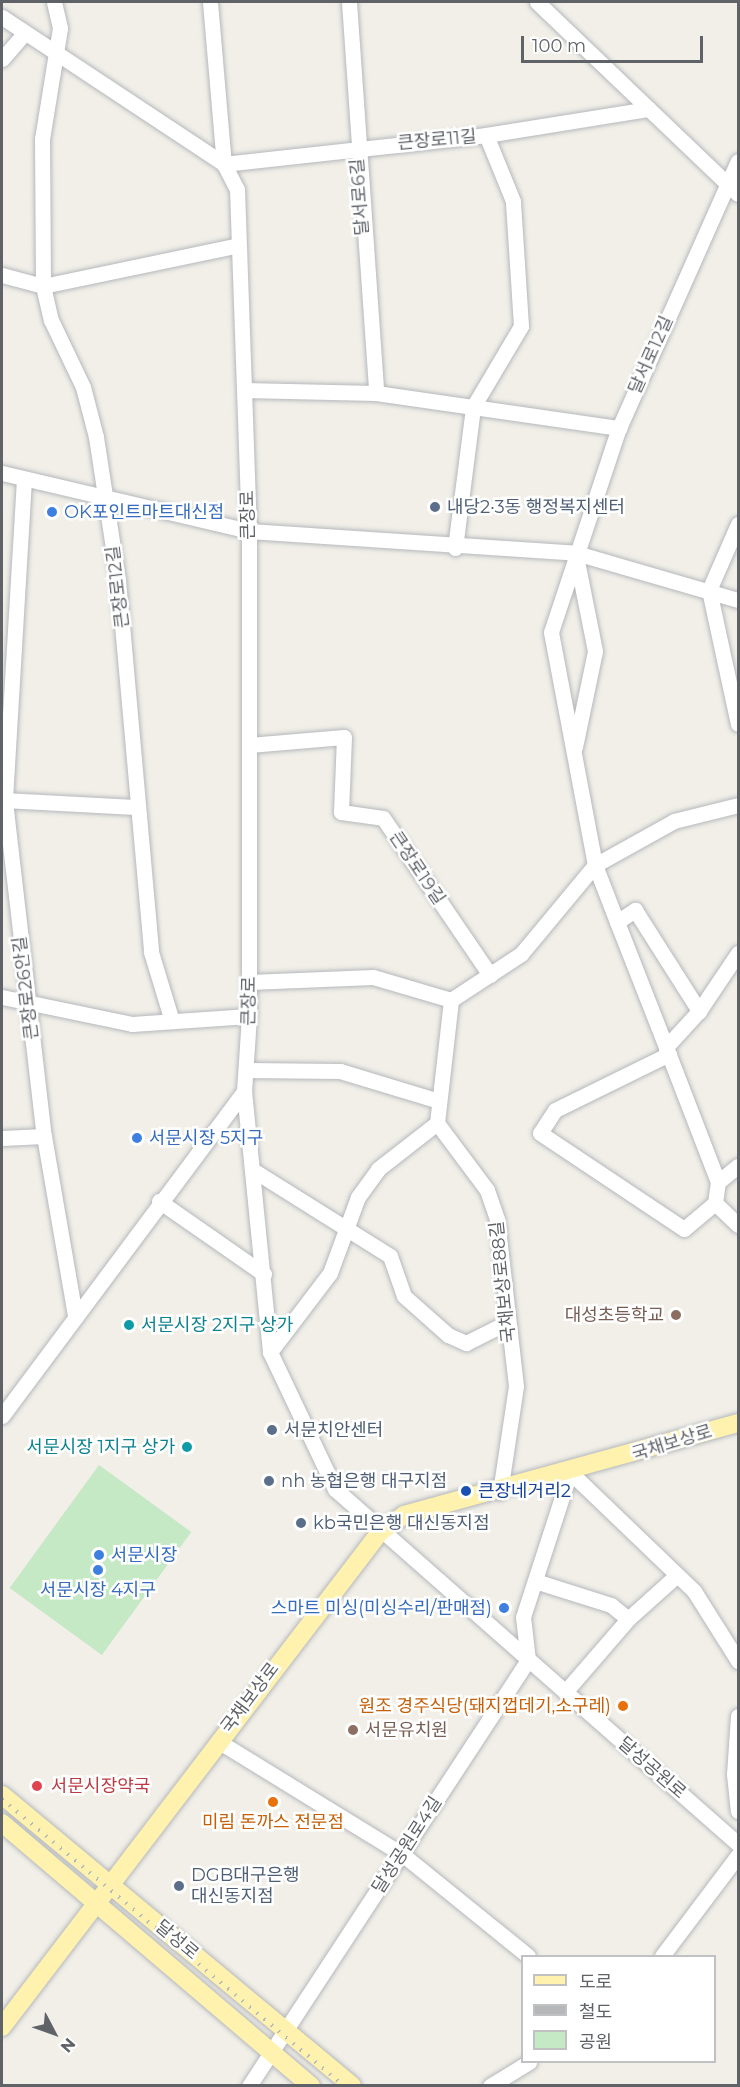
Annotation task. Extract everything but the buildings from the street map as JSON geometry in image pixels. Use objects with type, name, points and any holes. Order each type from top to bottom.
[{"type":"main road","name":"국채보상로","points":[[2,2027],[113,1886],[218,1741],[380,1532],[404,1515],[500,1492],[738,1423]]},
{"type":"main road","name":"달성로","points":[[2,1795],[352,2085]]},
{"type":"main road","points":[[2,1823],[311,2085]]},
{"type":"street","points":[[54,2],[60,28],[57,54]]},
{"type":"street","points":[[210,2],[224,164]]},
{"type":"street","name":"달서로6길","points":[[349,2],[357,147],[376,393]]},
{"type":"street","points":[[537,2],[733,189]]},
{"type":"street","points":[[2,17],[224,164]]},
{"type":"street","points":[[2,58],[25,33]]},
{"type":"street","name":"큰장로12길","points":[[57,54],[42,139],[43,286],[51,320],[83,387],[105,497],[118,580],[152,952],[172,1021]]},
{"type":"street","name":"큰장로11길","points":[[224,164],[357,147],[486,135],[649,108]]},
{"type":"street","points":[[455,548],[473,407],[521,326],[513,201],[486,135]]},
{"type":"street","name":"달서로12길","points":[[715,1203],[718,1182],[595,865],[551,632],[619,428],[733,189],[738,161]]},
{"type":"street","name":"큰장로","points":[[224,164],[237,189],[249,531],[249,1016],[244,1091],[256,1172],[270,1352],[335,1489],[380,1532]]},
{"type":"street","points":[[2,275],[43,286],[239,245]]},
{"type":"street","points":[[244,390],[376,393],[619,428]]},
{"type":"street","points":[[2,474],[249,531],[455,548],[576,553],[710,590],[738,600]]},
{"type":"street","name":"큰장로26안길","points":[[24,479],[3,801],[44,1136],[75,1316]]},
{"type":"street","points":[[738,524],[710,590],[738,724]]},
{"type":"street","name":"달서로12길","points":[[574,752],[595,651],[576,553]]},
{"type":"street","name":"큰장로19길","points":[[249,745],[344,737],[341,812],[382,818],[490,975]]},
{"type":"street","points":[[3,801],[137,807]]},
{"type":"street","points":[[249,982],[373,977],[451,1000],[521,954],[595,865],[674,821],[738,804]]},
{"type":"street","points":[[617,922],[635,910],[699,1011]]},
{"type":"street","points":[[738,953],[699,1011],[667,1050],[555,1110],[540,1133],[684,1229],[715,1203],[738,1225]]},
{"type":"street","points":[[2,997],[26,999],[132,1024],[249,1016]]},
{"type":"street","points":[[270,1352],[330,1273],[358,1197],[378,1169],[437,1123],[451,1000]]},
{"type":"street","points":[[246,1070],[340,1071],[440,1101]]},
{"type":"street","points":[[2,1416],[159,1201],[244,1091]]},
{"type":"street","name":"국채보상로88길","points":[[437,1123],[487,1190],[497,1219],[506,1323],[516,1386],[500,1492]]},
{"type":"street","points":[[2,1138],[44,1136]]},
{"type":"street","points":[[718,1182],[738,1166]]},
{"type":"street","points":[[256,1172],[390,1256],[404,1296],[448,1335],[466,1343],[506,1323]]},
{"type":"street","points":[[159,1201],[264,1275]]},
{"type":"street","points":[[528,1660],[523,1617],[570,1472],[694,1591],[738,1661]]},
{"type":"street","name":"달성공원로","points":[[380,1532],[738,1844]]},
{"type":"street","points":[[565,1692],[628,1619],[677,1575]]},
{"type":"street","points":[[535,1581],[611,1605],[628,1619]]},
{"type":"street","name":"달성공원로4길","points":[[249,2085],[528,1660]]},
{"type":"street","points":[[738,1716],[734,1774],[738,1811]]},
{"type":"street","points":[[218,1741],[402,1854],[527,1955]]},
{"type":"street","points":[[663,1955],[738,1855]]},
{"type":"street","points":[[490,2085],[527,2063]]},
{"type":"green space","points":[[99,1465],[191,1532],[102,1655],[10,1588]]},
{"type":"railway","points":[[2,1799],[344,2086]]},
{"type":"place","name":"내당2·3동 행정복지센터","points":[[435,507]]},
{"type":"place","name":"OK포인트마트대신점","points":[[52,512]]},
{"type":"place","name":"서문시장 5지구","points":[[137,1138]]},
{"type":"place","name":"대성초등학교","points":[[676,1315]]},
{"type":"place","name":"서문시장 2지구 상가","points":[[129,1325]]},
{"type":"place","name":"서문치안센터","points":[[272,1430]]},
{"type":"place","name":"서문시장 1지구 상가","points":[[187,1447]]},
{"type":"place","name":"nh 농협은행 대구지점","points":[[269,1481]]},
{"type":"place","name":"큰장네거리2","points":[[466,1491]]},
{"type":"place","name":"kb국민은행 대신동지점","points":[[301,1523]]},
{"type":"place","name":"서문시장","points":[[99,1555]]},
{"type":"place","name":"서문시장 4지구","points":[[98,1570]]},
{"type":"place","name":"스마트 미싱(미싱수리/판매점)","points":[[504,1608]]},
{"type":"place","name":"원조 경주식당(돼지껍데기,소구레)","points":[[623,1706]]},
{"type":"place","name":"서문유치원","points":[[353,1730]]},
{"type":"place","name":"서문시장약국","points":[[37,1786]]},
{"type":"place","name":"미림 돈까스 전문점","points":[[273,1802]]},
{"type":"place","name":"DGB대구은행 대신동지점","points":[[179,1886]]}]
